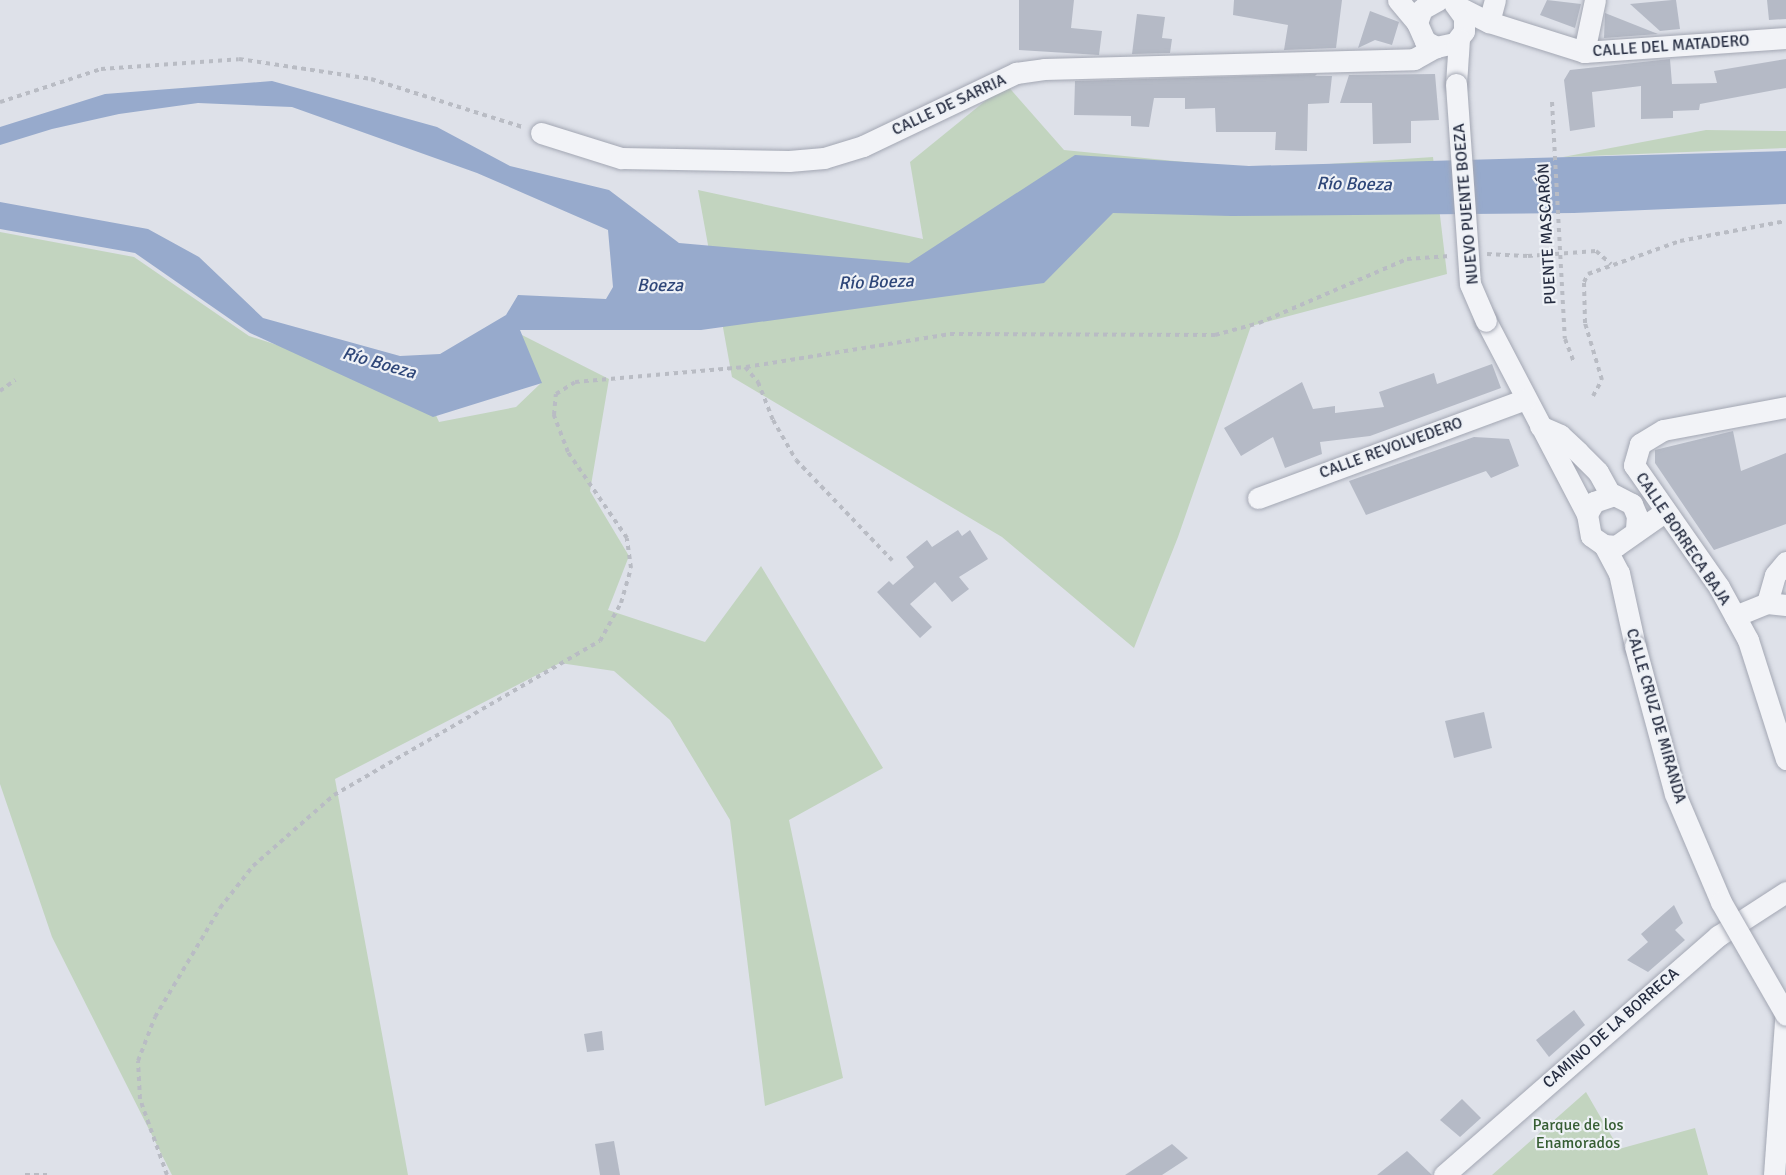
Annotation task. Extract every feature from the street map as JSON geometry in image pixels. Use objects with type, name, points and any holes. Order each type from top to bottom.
[{"type":"street","points":[[1398,0],[1456,79]]},
{"type":"street","points":[[1461,35],[1489,22],[1496,0]]},
{"type":"street","points":[[1584,52],[1595,0]]},
{"type":"street","points":[[1428,38],[1422,9],[1441,1],[1464,17],[1461,35]]},
{"type":"street","name":"CALLE DEL MATADERO","points":[[1441,1],[1489,22],[1584,52],[1786,38]]},
{"type":"street","name":"CALLE DE SARRIA","points":[[541,133],[621,158],[789,161],[824,158],[863,146],[1016,73],[1044,69],[1414,59],[1428,38],[1461,35]]},
{"type":"street","name":"NUEVO PUENTE BOEZA","points":[[1461,35],[1456,79],[1470,284],[1525,399]]},
{"type":"street","points":[[1525,399],[1587,514],[1591,536],[1604,545],[1631,535],[1663,513]]},
{"type":"street","name":"CALLE REVOLVEDERO","points":[[1258,498],[1525,399]]},
{"type":"street","name":"CALLE BORRECA BAJA","points":[[1785,750],[1760,671],[1735,616],[1707,570],[1663,513],[1634,465],[1640,444],[1663,430],[1786,407]]},
{"type":"street","points":[[1539,425],[1560,435],[1578,452],[1598,472],[1610,495]]},
{"type":"street","points":[[1552,448],[1610,495],[1632,504],[1637,516],[1631,535]]},
{"type":"street","points":[[1587,514],[1594,502],[1641,477]]},
{"type":"street","name":"CALLE CRUZ DE MIRANDA","points":[[1619,573],[1631,535]]},
{"type":"street","name":"CALLE CRUZ DE MIRANDA","points":[[1604,545],[1619,573],[1635,646],[1675,794],[1721,903],[1786,1015]]},
{"type":"street","points":[[1735,616],[1777,604],[1775,575],[1786,562]]},
{"type":"street","name":"CAMINO DE LA BORRECA","points":[[1444,1175],[1718,936],[1786,892]]},
{"type":"street","points":[[1774,1175],[1786,1008]]},
{"type":"path","points":[[0,102],[101,69],[239,59],[371,79],[541,133]]},
{"type":"path","name":"PUENTE MASCARÓN","points":[[1552,102],[1565,339],[1574,363]]},
{"type":"path","points":[[1593,396],[1602,380],[1586,331],[1584,282],[1588,274],[1611,264],[1713,232],[1786,221]]},
{"type":"path","points":[[1484,254],[1596,251],[1611,264]]},
{"type":"path","points":[[166,1175],[140,1099],[138,1061],[155,1017],[220,908],[253,866],[334,795],[600,641],[621,603],[631,568],[627,538],[568,452],[554,415],[556,394],[575,382],[745,367],[950,334],[1215,335],[1259,323],[1407,259],[1462,256]]},
{"type":"path","points":[[745,367],[758,382],[773,420],[796,460],[892,560]]},
{"type":"path","points":[[0,391],[15,380]]},
{"type":"path","points":[[25,1175],[50,1175]]},
{"type":"green space","points":[[1006,84],[1064,150],[1255,169],[1433,157],[1447,274],[1251,326],[1178,537],[1134,648],[1002,537],[732,377],[698,190],[923,239],[910,162]]},
{"type":"green space","points":[[1706,130],[1786,131],[1786,148],[1563,157]]},
{"type":"green space","points":[[0,232],[134,257],[249,336],[426,393],[439,422],[516,407],[541,383],[520,334],[609,379],[590,491],[629,556],[608,610],[705,642],[761,566],[883,768],[789,820],[843,1078],[765,1106],[730,820],[670,720],[614,671],[560,663],[335,779],[408,1175],[172,1175],[52,937],[0,784]]},
{"type":"green space","name":"Parque de los Enamorados","points":[[1586,1092],[1619,1149],[1695,1128],[1708,1175],[1492,1175]]},
{"type":"water","name":"Boeza","points":[[272,81],[437,127],[510,166],[609,190],[679,243],[909,263],[1075,155],[1249,166],[1786,151],[1786,204],[1574,213],[1231,216],[1113,213],[1044,283],[701,330],[520,330],[542,383],[433,417],[250,333],[135,253],[0,229],[0,202],[148,229],[199,257],[263,318],[400,356],[440,354],[506,315],[518,295],[606,299],[613,287],[608,230],[477,173],[292,107],[198,103],[119,114],[52,129],[0,145],[0,127],[105,94]]},
{"type":"building","points":[[1019,0],[1074,0],[1071,28],[1102,31],[1099,55],[1019,50]]},
{"type":"building","points":[[1234,0],[1342,0],[1336,48],[1284,50],[1288,25],[1233,15]]},
{"type":"building","points":[[1547,0],[1581,4],[1575,28],[1540,15]]},
{"type":"building","points":[[1676,0],[1680,29],[1660,31],[1630,4]]},
{"type":"building","points":[[1767,0],[1786,0],[1786,19],[1769,20]]},
{"type":"building","points":[[1370,11],[1399,22],[1392,45],[1375,40],[1358,48]]},
{"type":"building","points":[[1605,13],[1658,34],[1604,38]]},
{"type":"building","points":[[1137,14],[1165,17],[1162,38],[1172,39],[1170,53],[1132,54]]},
{"type":"building","points":[[1670,59],[1672,84],[1717,83],[1714,71],[1786,59],[1786,88],[1700,104],[1699,110],[1673,111],[1673,118],[1641,119],[1641,86],[1592,92],[1595,127],[1570,131],[1564,80],[1570,70]]},
{"type":"building","points":[[1317,74],[1315,76],[1332,76],[1329,103],[1308,104],[1307,151],[1275,150],[1276,132],[1216,132],[1215,108],[1185,109],[1185,98],[1154,98],[1149,127],[1131,126],[1131,116],[1074,115],[1075,81]]},
{"type":"building","points":[[1435,74],[1439,120],[1411,121],[1411,143],[1373,144],[1372,103],[1340,103],[1349,75]]},
{"type":"building","points":[[1492,364],[1501,388],[1370,436],[1320,442],[1322,454],[1285,468],[1273,437],[1241,456],[1224,428],[1302,382],[1313,409],[1335,406],[1335,413],[1384,407],[1379,392],[1434,373],[1437,384]]},
{"type":"building","points":[[1733,431],[1741,471],[1786,453],[1786,524],[1714,550],[1655,463],[1655,450]]},
{"type":"building","points":[[1474,437],[1509,439],[1519,466],[1491,478],[1486,471],[1366,515],[1349,481]]},
{"type":"building","points":[[958,530],[962,536],[970,530],[988,559],[959,577],[969,589],[952,602],[935,582],[910,604],[932,627],[920,638],[877,592],[889,581],[893,585],[914,567],[906,557],[927,540],[932,547]]},
{"type":"building","points":[[1484,712],[1492,748],[1454,758],[1445,721]]},
{"type":"building","points":[[1674,905],[1683,923],[1675,930],[1685,940],[1648,972],[1627,960],[1648,942],[1641,934]]},
{"type":"building","points":[[1574,1010],[1585,1025],[1549,1057],[1536,1040]]},
{"type":"building","points":[[602,1031],[604,1050],[587,1052],[584,1034]]},
{"type":"building","points":[[1462,1099],[1481,1118],[1460,1137],[1440,1120]]},
{"type":"building","points":[[614,1141],[620,1175],[600,1175],[595,1144]]},
{"type":"building","points":[[1172,1144],[1188,1158],[1162,1175],[1125,1175]]},
{"type":"building","points":[[1407,1151],[1432,1175],[1377,1175]]},
{"type":"water label","name":"Río Boeza","points":[[1354,184]]},
{"type":"water label","name":"Río Boeza","points":[[876,282]]},
{"type":"water label","name":"Río Boeza","points":[[379,363]]}]
